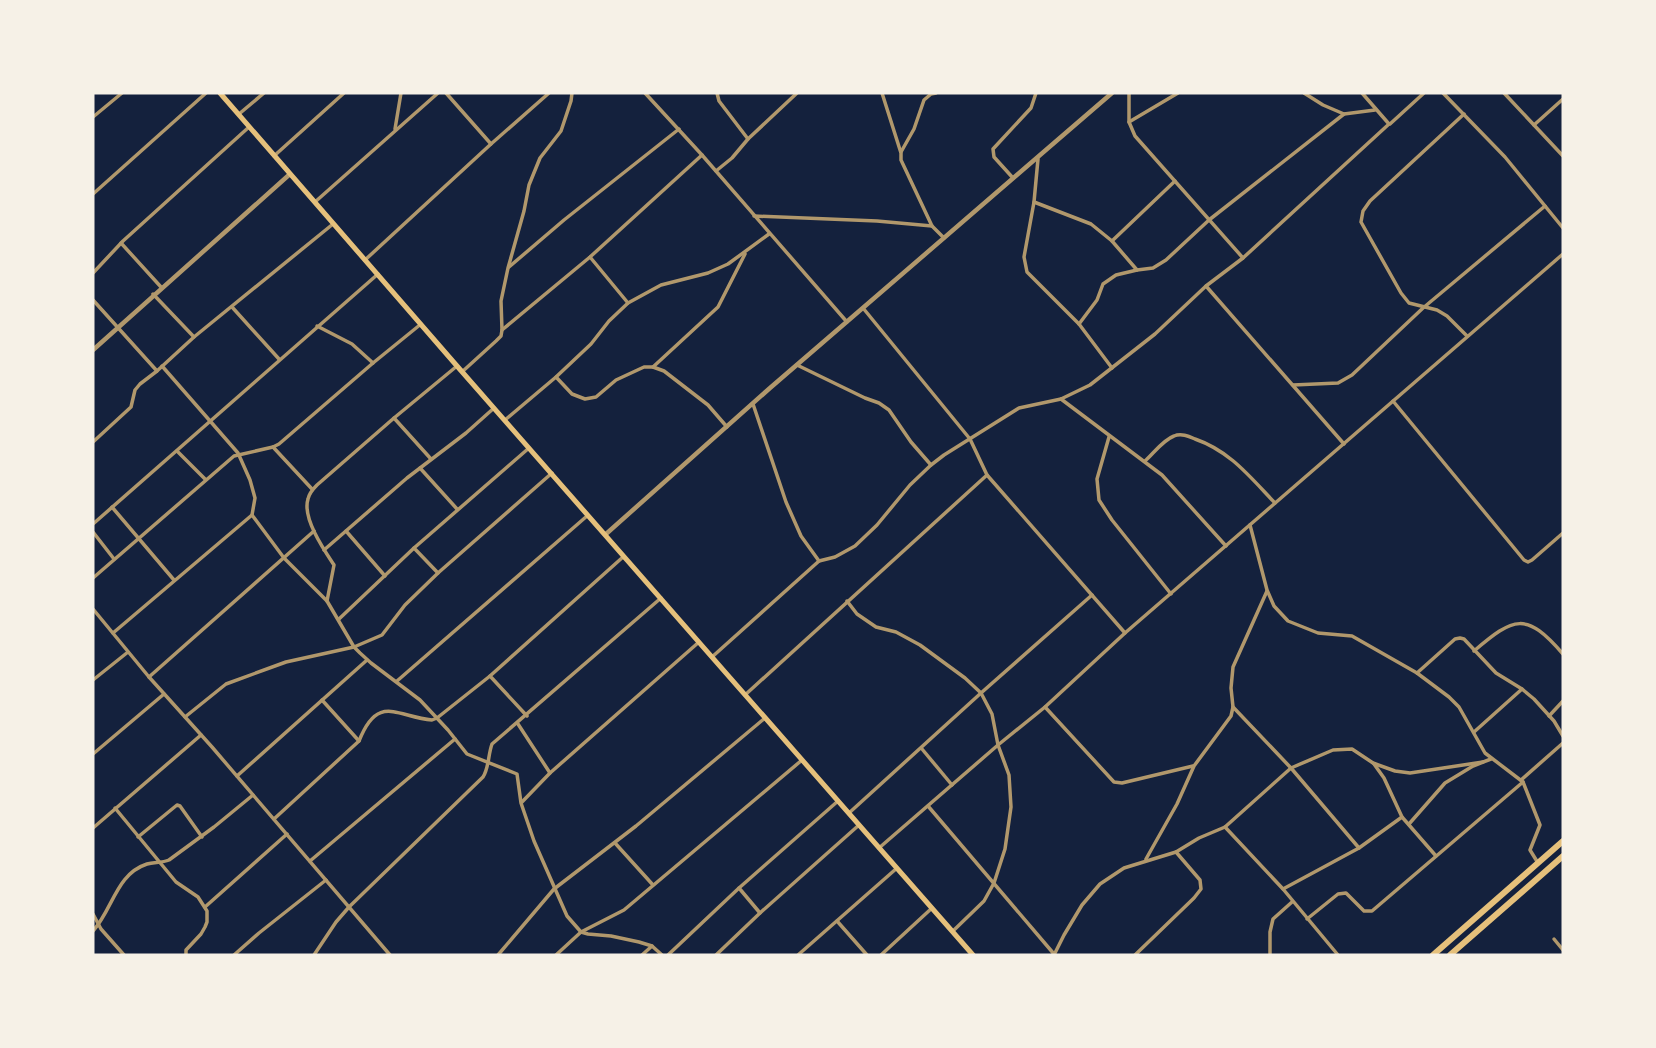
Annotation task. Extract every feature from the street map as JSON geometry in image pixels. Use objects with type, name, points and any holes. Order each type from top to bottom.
[{"type":"highway","points":[[1433,955],[1563,841]]},
{"type":"highway","points":[[1450,955],[1563,856]]},
{"type":"main road","points":[[220,93],[953,931],[969,954]]},
{"type":"street","points":[[93,117],[122,93]]},
{"type":"street","points":[[93,194],[206,93]]},
{"type":"street","points":[[239,115],[264,93]]},
{"type":"street","points":[[274,156],[344,93]]},
{"type":"street","points":[[395,131],[401,93]]},
{"type":"street","points":[[314,202],[438,93]]},
{"type":"street","points":[[446,93],[491,144]]},
{"type":"street","points":[[365,260],[549,93]]},
{"type":"street","points":[[463,372],[501,336],[501,301],[529,185],[540,158],[561,131],[572,93]]},
{"type":"street","points":[[645,93],[716,170],[847,322]]},
{"type":"street","points":[[716,93],[719,102],[748,139]]},
{"type":"street","points":[[716,170],[732,158],[748,139],[797,93]]},
{"type":"street","points":[[882,93],[901,160],[932,226],[943,238]]},
{"type":"street","points":[[901,153],[925,100],[936,93]]},
{"type":"street","points":[[1013,178],[994,157],[993,149],[1031,108],[1036,93]]},
{"type":"street","points":[[606,534],[1112,93]]},
{"type":"street","points":[[1129,93],[1129,122],[1135,136],[1243,258]]},
{"type":"street","points":[[1129,122],[1178,93]]},
{"type":"street","points":[[1304,93],[1344,114],[1375,110]]},
{"type":"street","points":[[1362,93],[1390,124]]},
{"type":"street","points":[[712,657],[819,561],[855,546],[930,465],[1019,408],[1061,398],[1090,385],[1155,334],[1206,286],[1243,258],[1424,93]]},
{"type":"street","points":[[1443,93],[1505,158],[1563,228]]},
{"type":"street","points":[[1504,93],[1563,156]]},
{"type":"street","points":[[1534,125],[1563,99]]},
{"type":"street","points":[[1079,324],[1097,300],[1103,284],[1116,275],[1153,268],[1166,260],[1209,220],[1344,114]]},
{"type":"street","points":[[1464,114],[1370,201],[1363,211],[1361,222],[1409,303],[1437,310],[1467,336]]},
{"type":"street","points":[[93,273],[121,243],[249,127]]},
{"type":"street","points":[[508,268],[679,129]]},
{"type":"street","points":[[502,330],[590,257],[702,155]]},
{"type":"street","points":[[1038,156],[1034,202],[1024,257],[1027,272],[1079,324],[1112,368]]},
{"type":"street","points":[[93,350],[290,174]]},
{"type":"street","points":[[1112,241],[1175,181]]},
{"type":"street","points":[[1034,202],[1091,224],[1112,241],[1137,270]]},
{"type":"street","points":[[1293,385],[1338,383],[1352,375],[1423,308],[1545,206]]},
{"type":"street","points":[[754,216],[932,226]]},
{"type":"street","points":[[93,442],[128,411],[133,404],[137,387],[333,224]]},
{"type":"street","points":[[505,420],[591,344],[628,303],[661,285],[708,273],[728,264],[769,234]]},
{"type":"street","points":[[121,243],[162,287]]},
{"type":"street","points":[[653,367],[718,307],[746,253]]},
{"type":"street","points":[[879,848],[1045,707],[1125,634],[1563,254]]},
{"type":"street","points":[[590,257],[628,303]]},
{"type":"street","points":[[93,524],[378,274]]},
{"type":"street","points":[[1206,286],[1344,444]]},
{"type":"street","points":[[153,294],[194,337]]},
{"type":"street","points":[[93,300],[157,371]]},
{"type":"street","points":[[232,307],[279,359]]},
{"type":"street","points":[[863,308],[970,439],[986,475],[1125,634]]},
{"type":"street","points":[[93,578],[238,453],[273,447],[421,324]]},
{"type":"street","points":[[317,326],[343,338],[373,363]]},
{"type":"street","points":[[797,365],[865,398],[879,402],[889,410],[930,465]]},
{"type":"street","points":[[113,633],[252,515],[255,498],[238,453],[162,366]]},
{"type":"street","points":[[327,601],[335,566],[314,531],[307,509],[312,490],[457,366]]},
{"type":"street","points":[[555,377],[572,394],[585,400],[596,397],[616,380],[643,368],[653,367],[664,371],[701,400],[727,427]]},
{"type":"street","points":[[1061,398],[1162,475],[1226,546]]},
{"type":"street","points":[[1393,401],[1524,560],[1532,560],[1563,533]]},
{"type":"street","points":[[752,404],[786,502],[801,536],[819,561]]},
{"type":"street","points":[[324,551],[494,408]]},
{"type":"street","points":[[394,418],[431,459]]},
{"type":"street","points":[[1145,461],[1168,440],[1176,435],[1185,435],[1211,444],[1227,454],[1276,503]]},
{"type":"street","points":[[1109,436],[1097,479],[1099,500],[1171,594]]},
{"type":"street","points":[[273,447],[312,490]]},
{"type":"street","points":[[338,620],[457,509],[529,448]]},
{"type":"street","points":[[176,450],[205,479]]},
{"type":"street","points":[[421,468],[457,509]]},
{"type":"street","points":[[185,717],[226,684],[286,662],[354,647],[382,635],[405,605],[438,573],[552,473]]},
{"type":"street","points":[[745,695],[986,475]]},
{"type":"street","points":[[112,507],[175,580]]},
{"type":"street","points":[[397,681],[589,514]]},
{"type":"street","points":[[252,515],[284,558],[327,601],[354,647],[367,660],[420,700],[467,754],[517,774],[521,803],[534,841],[567,916],[582,932],[652,946],[662,955]]},
{"type":"street","points":[[1250,525],[1267,590],[1274,606],[1288,621],[1318,633],[1352,636],[1417,673],[1454,701],[1485,753],[1522,781],[1539,822],[1538,832],[1530,850],[1538,863]]},
{"type":"street","points":[[149,677],[314,531]]},
{"type":"street","points":[[346,531],[385,576]]},
{"type":"street","points":[[93,532],[114,559]]},
{"type":"street","points":[[414,548],[438,573]]},
{"type":"street","points":[[274,819],[359,741],[365,727],[374,718],[393,710],[429,720],[437,718],[490,676],[624,556]]},
{"type":"street","points":[[1145,861],[1177,804],[1194,766],[1231,716],[1233,667],[1267,590]]},
{"type":"street","points":[[849,813],[1092,595]]},
{"type":"street","points":[[314,955],[349,907],[484,777],[492,745],[661,598]]},
{"type":"street","points":[[847,601],[857,614],[876,627],[896,632],[920,645],[965,678],[981,693],[992,714],[1009,775],[1011,807],[1005,849],[994,883],[984,901],[953,931]]},
{"type":"street","points":[[93,609],[390,955]]},
{"type":"street","points":[[1474,651],[1499,630],[1514,624],[1527,624],[1539,629],[1563,654]]},
{"type":"street","points":[[1417,673],[1455,639],[1464,639],[1496,673],[1522,689],[1549,716],[1563,736]]},
{"type":"street","points":[[521,803],[550,773],[699,642]]},
{"type":"street","points":[[93,680],[128,652]]},
{"type":"street","points":[[237,776],[367,660]]},
{"type":"street","points":[[490,676],[527,716]]},
{"type":"street","points":[[1474,732],[1522,689]]},
{"type":"street","points":[[93,754],[164,694]]},
{"type":"street","points":[[321,700],[359,741]]},
{"type":"street","points":[[1549,716],[1563,701]]},
{"type":"street","points":[[1233,706],[1359,848]]},
{"type":"street","points":[[1045,707],[1114,782],[1122,783],[1194,766]]},
{"type":"street","points":[[498,955],[554,889],[615,843],[765,718]]},
{"type":"street","points":[[518,724],[550,773]]},
{"type":"street","points":[[93,828],[201,735]]},
{"type":"street","points":[[310,861],[455,739]]},
{"type":"street","points":[[1307,919],[1342,892],[1364,911],[1372,911],[1563,743]]},
{"type":"street","points":[[921,748],[953,785]]},
{"type":"street","points":[[928,806],[1055,955],[1082,905],[1100,884],[1124,868],[1176,852],[1225,827],[1290,768],[1334,750],[1352,749],[1373,763],[1410,773],[1483,762]]},
{"type":"street","points":[[1409,824],[1445,783],[1491,759]]},
{"type":"street","points":[[556,955],[582,932],[624,910],[802,760]]},
{"type":"street","points":[[1373,763],[1384,778],[1402,817],[1436,856]]},
{"type":"street","points":[[93,931],[126,877],[147,864],[169,860],[253,795]]},
{"type":"street","points":[[668,955],[738,888],[838,801]]},
{"type":"street","points":[[138,836],[179,805],[202,837]]},
{"type":"street","points":[[115,808],[179,885],[198,897],[205,907],[207,922],[201,934],[186,950],[186,955]]},
{"type":"street","points":[[1283,889],[1359,848],[1402,817]]},
{"type":"street","points":[[716,955],[859,825]]},
{"type":"street","points":[[1225,827],[1283,889],[1338,955]]},
{"type":"street","points":[[205,907],[287,834]]},
{"type":"street","points":[[615,843],[654,885]]},
{"type":"street","points":[[1135,955],[1201,889],[1200,880],[1176,852]]},
{"type":"street","points":[[798,955],[897,868]]},
{"type":"street","points":[[234,955],[326,880]]},
{"type":"street","points":[[738,888],[760,914]]},
{"type":"street","points":[[1270,955],[1273,919],[1292,902]]},
{"type":"street","points":[[881,955],[932,908]]},
{"type":"street","points":[[93,914],[98,925],[124,955]]},
{"type":"street","points":[[837,921],[867,955]]},
{"type":"street","points":[[1554,939],[1563,950]]},
{"type":"street","points":[[642,955],[652,946]]}]
